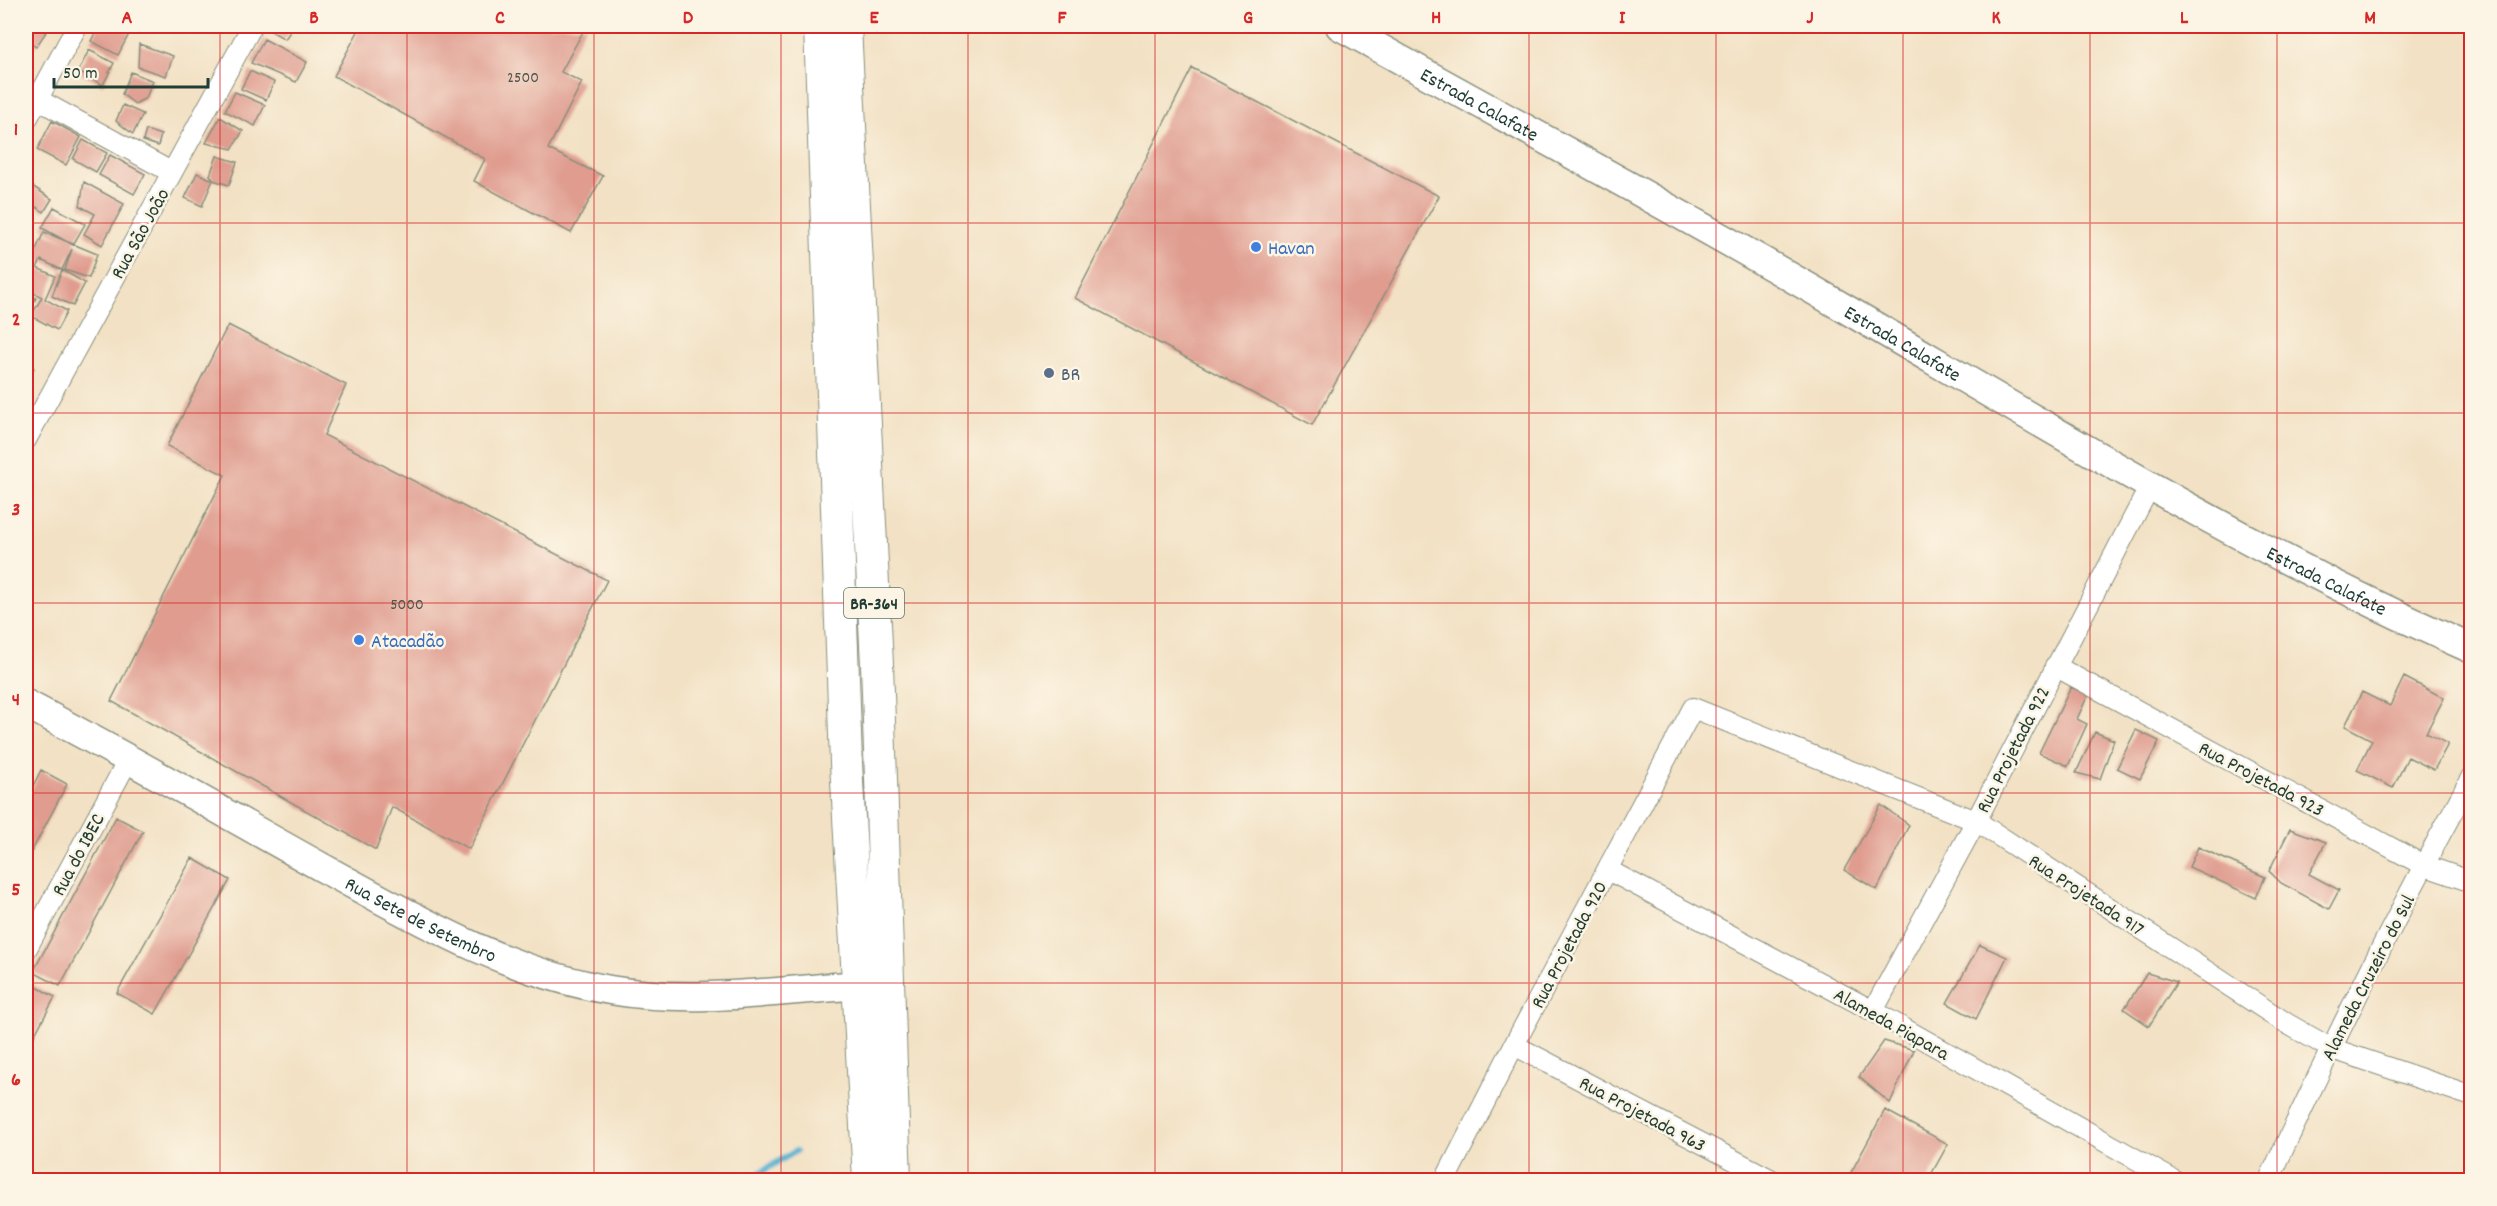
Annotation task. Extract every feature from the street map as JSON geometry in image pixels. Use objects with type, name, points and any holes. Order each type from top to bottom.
[{"type":"main road","name":"BR-364","points":[[820,26],[845,731],[869,1180]]},
{"type":"main road","name":"BR-364","points":[[845,26],[877,664],[895,1180]]},
{"type":"street","points":[[26,121],[31,96],[77,26]]},
{"type":"street","name":"Rua São João","points":[[26,440],[252,26]]},
{"type":"street","name":"Estrada Calafate","points":[[1340,26],[1718,235],[2150,486],[2288,561],[2405,619],[2472,649]]},
{"type":"street","points":[[31,96],[171,172]]},
{"type":"street","name":"Rua Projetada 922","points":[[1873,1011],[1976,821],[2150,486]]},
{"type":"street","name":"Rua Projetada 923","points":[[2055,666],[2423,865],[2472,882]]},
{"type":"street","name":"Rua Sete de Setembro","points":[[26,704],[129,758],[449,935],[505,961],[562,980],[612,990],[670,995],[729,994],[859,985]]},
{"type":"street","name":"Rua Projetada 917","points":[[1693,708],[1976,821],[2286,1023],[2330,1048],[2472,1096]]},
{"type":"street","name":"Rua Projetada 920","points":[[1445,1180],[1693,708]]},
{"type":"street","name":"Rua do IBEC","points":[[26,950],[129,758]]},
{"type":"street","name":"Alameda Cruzeiro do Sul","points":[[2269,1180],[2330,1048],[2423,865],[2472,776]]},
{"type":"street","name":"Alameda Piapara","points":[[1608,870],[1873,1011],[2173,1180]]},
{"type":"street","name":"Rua Projetada 963","points":[[1514,1045],[1772,1180]]},
{"type":"building","points":[[26,26],[50,26],[36,47],[27,41],[30,30]]},
{"type":"building","points":[[99,26],[117,26],[130,32],[118,55],[91,41]]},
{"type":"building","points":[[272,26],[294,26],[285,39],[271,31]]},
{"type":"building","points":[[361,26],[586,26],[561,72],[582,82],[548,149],[603,176],[571,233],[474,181],[485,159],[334,76]]},
{"type":"building","points":[[264,39],[307,62],[296,82],[251,63]]},
{"type":"building","points":[[139,44],[173,56],[166,76],[138,67]]},
{"type":"building","points":[[89,50],[114,63],[103,85],[78,72]]},
{"type":"building","name":"Havan","points":[[1192,68],[1439,196],[1312,425],[1075,298]]},
{"type":"building","points":[[250,71],[274,82],[266,100],[241,89]]},
{"type":"building","points":[[131,72],[153,81],[146,98],[135,104],[122,94]]},
{"type":"building","points":[[235,92],[265,105],[255,126],[225,111]]},
{"type":"building","points":[[123,105],[143,114],[133,134],[116,121]]},
{"type":"building","points":[[220,117],[243,131],[232,149],[206,143]]},
{"type":"building","points":[[52,121],[81,137],[66,165],[37,150]]},
{"type":"building","points":[[146,130],[161,135],[158,146],[143,141]]},
{"type":"building","points":[[83,140],[107,153],[96,172],[73,159]]},
{"type":"building","points":[[110,155],[145,174],[134,194],[99,175]]},
{"type":"building","points":[[217,156],[237,162],[229,185],[213,180],[210,175]]},
{"type":"building","points":[[197,173],[213,180],[202,206],[185,198]]},
{"type":"building","points":[[26,182],[52,199],[44,212],[26,200]]},
{"type":"building","points":[[84,182],[124,204],[102,245],[84,234],[95,214],[80,206]]},
{"type":"building","points":[[54,207],[85,224],[73,245],[42,228]]},
{"type":"building","points":[[26,222],[35,226],[26,244]]},
{"type":"building","points":[[44,232],[97,254],[89,278],[65,270],[72,249],[62,270],[41,260],[37,268],[55,276],[45,299],[67,311],[57,330],[31,316],[42,297],[26,289],[26,256],[32,258]]},
{"type":"building","points":[[62,270],[85,283],[73,306],[52,296]]},
{"type":"building","points":[[26,293],[36,298],[26,320]]},
{"type":"building","name":"Atacadão","points":[[228,325],[346,385],[324,435],[607,580],[469,849],[392,807],[376,850],[111,701],[225,475],[167,446]]},
{"type":"building","points":[[26,364],[34,368],[26,384]]},
{"type":"building","points":[[2404,677],[2444,698],[2426,733],[2448,744],[2434,770],[2408,757],[2393,788],[2357,770],[2372,740],[2345,726],[2362,692],[2390,706]]},
{"type":"building","points":[[2071,687],[2088,695],[2077,719],[2087,724],[2068,766],[2039,753]]},
{"type":"building","points":[[2136,730],[2159,741],[2140,779],[2117,768]]},
{"type":"building","points":[[2095,732],[2114,740],[2100,779],[2076,773]]},
{"type":"building","points":[[41,770],[67,784],[26,862],[26,800]]},
{"type":"building","points":[[1881,805],[1909,825],[1877,890],[1844,870]]},
{"type":"building","points":[[116,817],[143,831],[60,986],[33,972]]},
{"type":"building","points":[[2290,829],[2326,842],[2309,874],[2339,890],[2329,909],[2281,883],[2269,871]]},
{"type":"building","points":[[2198,847],[2265,877],[2256,898],[2189,867]]},
{"type":"building","points":[[192,858],[230,880],[155,1014],[117,993]]},
{"type":"building","points":[[1980,945],[2007,957],[1976,1019],[1947,1003]]},
{"type":"building","points":[[2147,973],[2177,982],[2149,1026],[2124,1009]]},
{"type":"building","points":[[26,981],[55,997],[26,1051]]},
{"type":"building","points":[[1884,1041],[1914,1050],[1890,1103],[1859,1077]]},
{"type":"building","points":[[1885,1110],[1948,1144],[1928,1180],[1854,1180],[1848,1178]]},
{"type":"waterway","points":[[748,1180],[796,1151]]},
{"type":"place","name":"Havan","points":[[1256,247]]},
{"type":"place","name":"BR","points":[[1049,373]]},
{"type":"place","name":"Atacadão","points":[[359,640]]}]
